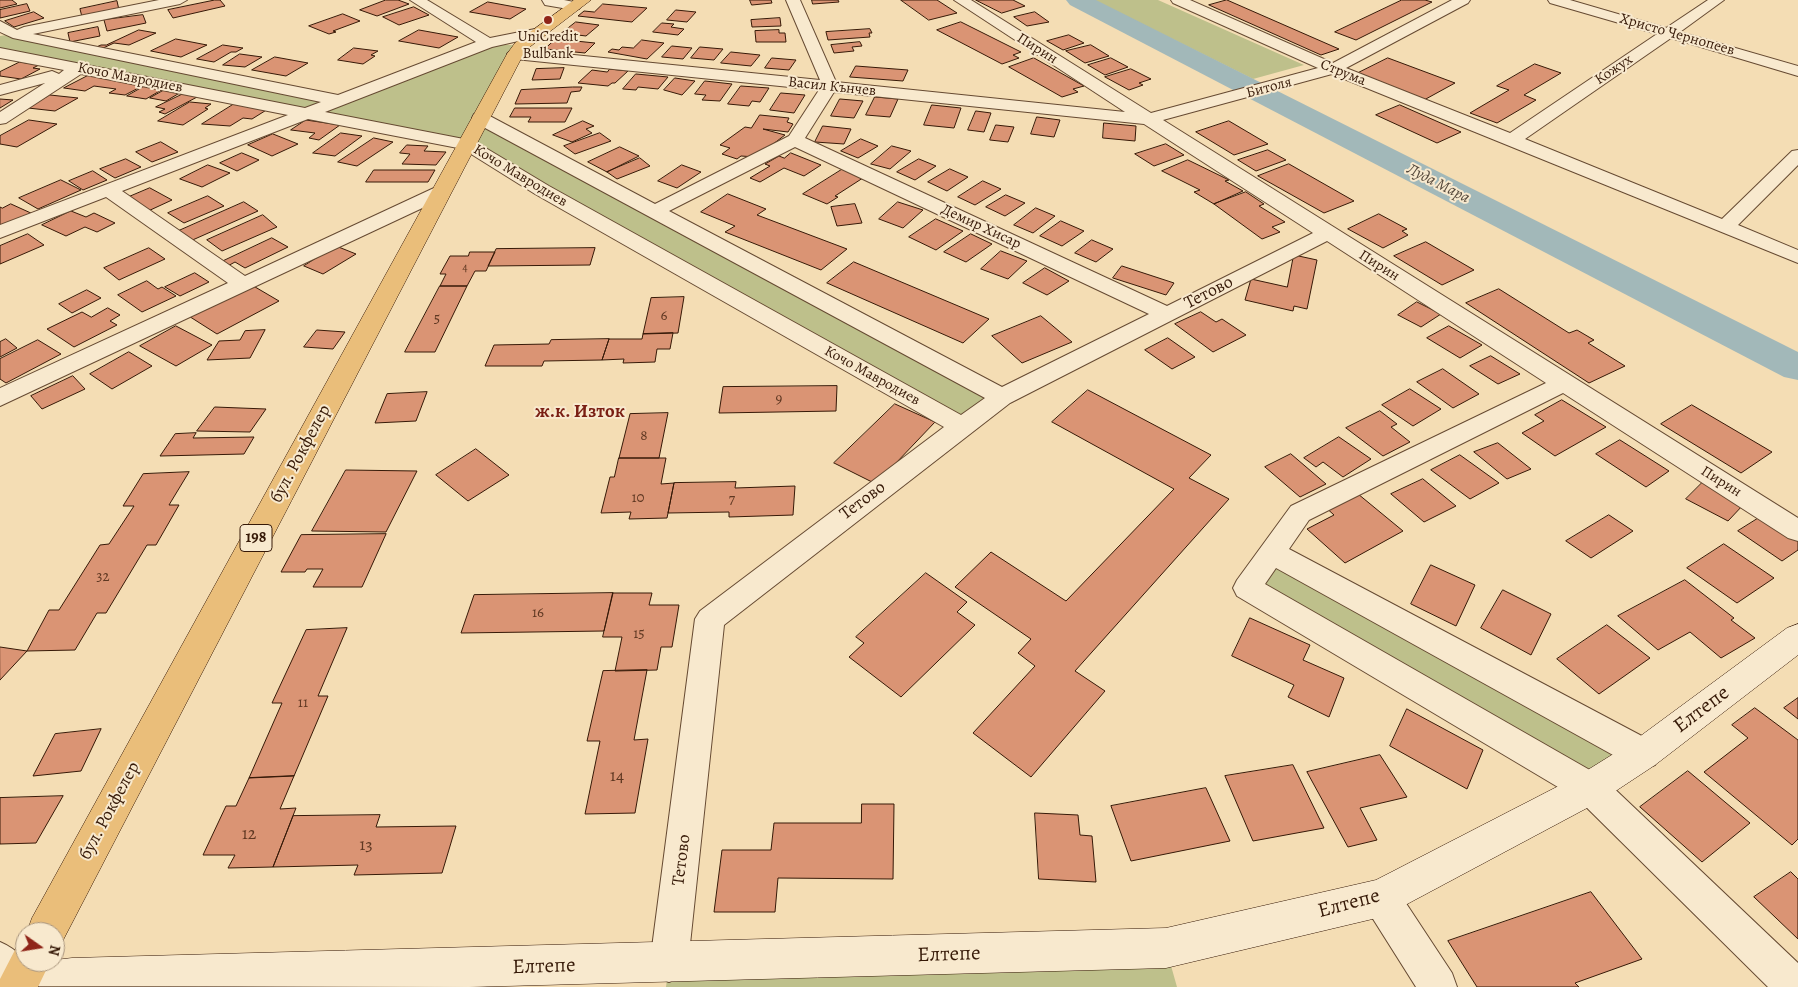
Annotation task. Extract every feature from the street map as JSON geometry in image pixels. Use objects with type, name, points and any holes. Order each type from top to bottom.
[{"type":"main road","name":"бул. Рокфелер","points":[[51,922],[515,54],[521,46],[579,3]]},
{"type":"main road","name":"Елтепе","points":[[17,973],[72,978],[1166,948],[1381,898],[1590,788],[1644,754],[1798,638]]},
{"type":"street","points":[[4,31],[159,2],[180,0]]},
{"type":"street","points":[[417,0],[488,43]]},
{"type":"street","points":[[549,0],[550,2],[579,3]]},
{"type":"street","points":[[655,211],[795,140],[830,86],[792,0]]},
{"type":"street","name":"Пирин","points":[[961,0],[1798,531]]},
{"type":"street","name":"Битоля","points":[[1148,119],[1333,69],[1463,0]]},
{"type":"street","name":"Христо Чернопеев","points":[[1555,0],[1798,71]]},
{"type":"street","name":"Кожух","points":[[1512,140],[1717,0]]},
{"type":"street","name":"Струма","points":[[1187,1],[1333,69],[1798,257]]},
{"type":"street","name":"Кочо Мавродиев","points":[[4,31],[339,100]]},
{"type":"street","points":[[0,232],[488,43],[540,32]]},
{"type":"street","name":"Кочо Мавродиев","points":[[0,53],[308,112],[468,145],[558,200],[962,426]]},
{"type":"street","name":"Васил Кънчев","points":[[515,54],[1148,119]]},
{"type":"street","points":[[0,90],[79,68]]},
{"type":"street","points":[[0,119],[79,68]]},
{"type":"street","name":"Кочо Мавродиев","points":[[480,118],[1002,397]]},
{"type":"street","name":"Демир Хисар","points":[[795,140],[1167,314]]},
{"type":"street","points":[[1725,227],[1798,155]]},
{"type":"street","points":[[108,190],[243,284]]},
{"type":"street","points":[[0,398],[440,192]]},
{"type":"street","name":"Тетово","points":[[668,963],[710,619],[1002,397],[1328,233]]},
{"type":"street","points":[[1565,383],[1300,513],[1247,588],[1590,788],[1794,987]]},
{"type":"street","points":[[1271,552],[1644,754]]},
{"type":"street","points":[[1381,898],[1438,987]]},
{"type":"green space","points":[[1094,0],[1158,0],[1304,65],[1253,79]]},
{"type":"green space","points":[[13,34],[339,100],[488,43],[521,46],[480,118],[1002,397],[962,426],[468,145],[0,53],[0,36]]},
{"type":"green space","points":[[1271,552],[1643,754],[1590,788],[1247,588]]},
{"type":"green space","points":[[1166,948],[1177,987],[666,987],[669,963]]},
{"type":"building","points":[[0,0],[12,0],[17,4],[0,8]]},
{"type":"building","points":[[220,0],[225,6],[173,18],[168,10]]},
{"type":"building","points":[[386,0],[398,0],[409,4],[377,16],[360,10]]},
{"type":"building","points":[[750,0],[771,0],[772,3],[752,5]]},
{"type":"building","points":[[812,0],[838,0],[839,2],[813,4]]},
{"type":"building","points":[[901,0],[937,0],[957,13],[929,20]]},
{"type":"building","points":[[976,0],[1013,0],[1025,6],[1002,13]]},
{"type":"building","points":[[1227,0],[1339,49],[1321,55],[1209,5]]},
{"type":"building","points":[[1402,0],[1425,0],[1432,2],[1356,40],[1335,32]]},
{"type":"building","points":[[117,1],[119,10],[82,17],[80,9]]},
{"type":"building","points":[[488,2],[526,9],[510,19],[470,12]]},
{"type":"building","points":[[27,4],[30,11],[0,18],[0,10]]},
{"type":"building","points":[[603,4],[647,8],[632,22],[578,16],[584,11],[594,12]]},
{"type":"building","points":[[414,7],[429,15],[399,25],[383,17]]},
{"type":"building","points":[[676,10],[696,12],[687,22],[667,20]]},
{"type":"building","points":[[34,12],[44,18],[14,27],[5,21]]},
{"type":"building","points":[[1035,12],[1049,22],[1027,26],[1014,17]]},
{"type":"building","points":[[343,14],[360,21],[329,34],[309,26]]},
{"type":"building","points":[[143,15],[146,23],[107,31],[104,20]]},
{"type":"building","points":[[780,18],[781,26],[752,27],[751,20]]},
{"type":"building","points":[[576,22],[599,25],[586,36],[562,33]]},
{"type":"building","points":[[961,22],[1021,52],[1013,55],[1019,58],[1002,64],[937,30]]},
{"type":"building","points":[[662,23],[674,24],[671,27],[684,29],[678,35],[653,32]]},
{"type":"building","points":[[98,27],[100,36],[70,42],[68,33]]},
{"type":"building","points":[[870,29],[872,33],[869,33],[870,37],[828,40],[826,32]]},
{"type":"building","points":[[139,30],[156,33],[129,45],[114,43],[101,49],[94,48],[106,45]]},
{"type":"building","points":[[419,30],[458,37],[439,48],[399,41]]},
{"type":"building","points":[[779,30],[779,33],[785,33],[786,42],[756,42],[755,31]]},
{"type":"building","points":[[1069,35],[1084,43],[1063,50],[1047,41]]},
{"type":"building","points":[[176,39],[207,45],[181,57],[151,51]]},
{"type":"building","points":[[556,39],[595,43],[585,53],[545,49]]},
{"type":"building","points":[[642,40],[664,43],[647,59],[608,52],[612,49],[619,50],[622,47],[633,48]]},
{"type":"building","points":[[860,42],[862,46],[852,47],[854,51],[834,53],[831,45]]},
{"type":"building","points":[[223,45],[243,48],[236,52],[231,52],[214,62],[197,59]]},
{"type":"building","points":[[1091,45],[1109,56],[1085,63],[1066,51]]},
{"type":"building","points":[[672,46],[692,48],[683,59],[662,57]]},
{"type":"building","points":[[700,47],[723,49],[714,60],[691,58]]},
{"type":"building","points":[[354,48],[378,51],[371,55],[375,56],[363,64],[338,60]]},
{"type":"building","points":[[731,52],[760,55],[751,66],[721,63]]},
{"type":"building","points":[[240,54],[262,57],[245,67],[223,65]]},
{"type":"building","points":[[275,57],[308,63],[286,76],[252,70]]},
{"type":"building","points":[[772,58],[796,60],[789,70],[765,68]]},
{"type":"building","points":[[1034,58],[1084,86],[1073,89],[1078,92],[1062,97],[1009,67]]},
{"type":"building","points":[[1111,58],[1128,67],[1105,75],[1088,65]]},
{"type":"building","points":[[1388,58],[1455,83],[1424,100],[1356,74]]},
{"type":"building","points":[[20,62],[39,65],[33,68],[40,69],[21,79],[0,76],[0,72]]},
{"type":"building","points":[[1535,64],[1561,73],[1524,95],[1536,100],[1497,123],[1470,113],[1509,90],[1497,86]]},
{"type":"building","points":[[856,66],[908,70],[903,81],[850,77]]},
{"type":"building","points":[[564,68],[560,79],[532,80],[536,69]]},
{"type":"building","points":[[610,69],[628,71],[615,83],[608,86],[578,83],[592,70],[607,72]]},
{"type":"building","points":[[1131,69],[1151,79],[1139,83],[1143,85],[1129,90],[1105,77]]},
{"type":"building","points":[[95,72],[150,82],[125,95],[109,93],[116,89],[94,86],[85,91],[64,88]]},
{"type":"building","points":[[636,74],[668,77],[658,89],[638,87],[636,90],[623,89]]},
{"type":"building","points":[[675,78],[695,81],[682,95],[664,90]]},
{"type":"building","points":[[705,81],[732,84],[720,101],[702,100],[706,95],[695,94]]},
{"type":"building","points":[[150,83],[168,86],[146,99],[127,96]]},
{"type":"building","points":[[741,86],[769,88],[760,102],[752,101],[749,106],[728,104]]},
{"type":"building","points":[[582,87],[580,91],[571,92],[567,103],[515,104],[521,90]]},
{"type":"building","points":[[166,89],[183,91],[166,101],[150,98]]},
{"type":"building","points":[[185,93],[199,96],[165,114],[159,112],[165,109],[156,107]]},
{"type":"building","points":[[781,93],[805,95],[794,113],[770,110]]},
{"type":"building","points":[[50,95],[78,98],[55,111],[28,108]]},
{"type":"building","points":[[875,97],[898,99],[890,117],[866,115]]},
{"type":"building","points":[[0,99],[13,100],[0,108]]},
{"type":"building","points":[[840,99],[863,101],[854,118],[831,116]]},
{"type":"building","points":[[190,102],[211,104],[205,108],[208,109],[183,125],[158,121]]},
{"type":"building","points":[[234,104],[268,109],[252,119],[243,118],[230,126],[202,124]]},
{"type":"building","points":[[932,105],[961,108],[954,128],[924,125]]},
{"type":"building","points":[[1400,105],[1461,132],[1437,143],[1376,115]]},
{"type":"building","points":[[515,108],[572,108],[565,122],[528,122],[531,117],[510,117]]},
{"type":"building","points":[[976,111],[991,113],[984,132],[968,130]]},
{"type":"building","points":[[760,115],[789,118],[787,122],[793,124],[788,132],[763,129],[785,135],[756,157],[741,156],[737,159],[722,154],[730,148],[720,145],[745,127],[751,128]]},
{"type":"building","points":[[1037,117],[1060,120],[1054,137],[1031,134]]},
{"type":"building","points":[[29,120],[57,124],[17,147],[0,144],[0,136]]},
{"type":"building","points":[[306,120],[340,125],[319,140],[309,138],[315,133],[291,130]]},
{"type":"building","points":[[583,121],[594,126],[586,129],[592,133],[572,142],[553,135]]},
{"type":"building","points":[[1229,121],[1268,144],[1234,155],[1196,132]]},
{"type":"building","points":[[1104,123],[1136,126],[1135,141],[1103,138]]},
{"type":"building","points":[[996,125],[1014,127],[1008,142],[990,140]]},
{"type":"building","points":[[823,126],[851,129],[844,144],[815,142]]},
{"type":"building","points":[[341,133],[362,136],[335,156],[313,153]]},
{"type":"building","points":[[600,133],[611,141],[575,154],[564,146]]},
{"type":"building","points":[[273,134],[298,144],[272,156],[248,145]]},
{"type":"building","points":[[374,138],[393,142],[357,166],[338,162]]},
{"type":"building","points":[[861,139],[878,146],[858,158],[841,151]]},
{"type":"building","points":[[161,142],[178,152],[152,162],[136,152]]},
{"type":"building","points":[[1166,144],[1184,155],[1154,166],[1135,154]]},
{"type":"building","points":[[407,145],[428,146],[424,151],[446,152],[436,165],[402,164],[410,154],[400,153]]},
{"type":"building","points":[[892,146],[911,151],[890,169],[871,164]]},
{"type":"building","points":[[620,147],[639,156],[607,172],[588,162]]},
{"type":"building","points":[[1268,150],[1286,160],[1256,171],[1238,160]]},
{"type":"building","points":[[242,153],[259,160],[237,171],[220,163]]},
{"type":"building","points":[[791,153],[821,165],[804,176],[784,168],[760,182],[750,178],[770,166],[765,164],[779,156],[784,158]]},
{"type":"building","points":[[640,158],[650,166],[617,179],[607,172]]},
{"type":"building","points":[[126,159],[141,167],[115,178],[100,169]]},
{"type":"building","points":[[919,159],[936,166],[915,180],[897,172]]},
{"type":"building","points":[[1188,160],[1229,180],[1225,181],[1243,191],[1214,204],[1194,192],[1200,190],[1162,171]]},
{"type":"building","points":[[1289,164],[1354,201],[1324,213],[1258,176]]},
{"type":"building","points":[[208,165],[230,173],[202,187],[180,179]]},
{"type":"building","points":[[682,165],[701,172],[677,188],[658,181]]},
{"type":"building","points":[[846,167],[866,176],[835,196],[838,197],[827,204],[803,194]]},
{"type":"building","points":[[950,169],[968,177],[947,191],[928,182]]},
{"type":"building","points":[[374,170],[435,170],[428,182],[366,182]]},
{"type":"building","points":[[93,171],[107,180],[83,190],[69,181]]},
{"type":"building","points":[[61,180],[81,190],[38,209],[19,198]]},
{"type":"building","points":[[983,181],[1001,189],[975,205],[958,197]]},
{"type":"building","points":[[150,188],[172,200],[146,212],[124,199]]},
{"type":"building","points":[[1246,192],[1264,204],[1259,206],[1285,222],[1272,227],[1280,232],[1262,239],[1214,204]]},
{"type":"building","points":[[728,194],[766,209],[757,215],[847,249],[821,270],[725,232],[735,226],[701,212]]},
{"type":"building","points":[[1006,195],[1025,203],[1005,216],[986,207]]},
{"type":"building","points":[[208,196],[224,206],[184,223],[168,213]]},
{"type":"building","points":[[244,202],[258,211],[188,242],[174,233]]},
{"type":"building","points":[[898,202],[923,210],[903,228],[879,219]]},
{"type":"building","points":[[11,204],[33,214],[0,229],[0,207]]},
{"type":"building","points":[[855,204],[862,223],[837,226],[831,207]]},
{"type":"building","points":[[1036,208],[1055,216],[1033,233],[1014,225]]},
{"type":"building","points":[[71,211],[86,217],[94,213],[115,223],[97,232],[85,227],[66,236],[42,225]]},
{"type":"building","points":[[1379,214],[1407,229],[1402,231],[1408,235],[1383,248],[1348,229]]},
{"type":"building","points":[[263,215],[277,227],[222,251],[207,240]]},
{"type":"building","points":[[936,219],[963,231],[936,250],[909,237]]},
{"type":"building","points":[[1061,221],[1084,231],[1062,246],[1040,236]]},
{"type":"building","points":[[28,234],[44,245],[0,264],[0,246]]},
{"type":"building","points":[[971,234],[992,244],[966,262],[944,252]]},
{"type":"building","points":[[272,238],[288,247],[245,268],[235,262],[224,268],[217,264]]},
{"type":"building","points":[[1092,240],[1113,249],[1096,262],[1075,253]]},
{"type":"building","points":[[1426,242],[1474,270],[1442,285],[1394,256]]},
{"type":"building","points":[[336,246],[356,254],[323,274],[304,266]]},
{"type":"building","points":[[149,248],[165,259],[119,280],[104,268]]},
{"type":"building","points":[[595,248],[590,265],[488,266],[496,249]]},
{"type":"building","points":[[1001,251],[1027,261],[1008,279],[981,269]]},
{"type":"building","points":[[470,252],[495,252],[486,271],[475,271],[467,286],[440,286],[446,274],[440,274],[450,256],[468,256]]},
{"type":"building","points":[[1294,255],[1317,260],[1307,309],[1294,306],[1293,311],[1245,300],[1251,279],[1287,287]]},
{"type":"building","points":[[854,262],[989,319],[963,343],[827,283]]},
{"type":"building","points":[[1122,266],[1174,283],[1166,295],[1113,278]]},
{"type":"building","points":[[1045,268],[1069,281],[1047,295],[1023,283]]},
{"type":"building","points":[[195,273],[209,282],[180,296],[165,287]]},
{"type":"building","points":[[147,281],[158,289],[162,287],[176,296],[142,312],[118,295]]},
{"type":"building","points":[[250,284],[279,301],[217,334],[184,313]]},
{"type":"building","points":[[440,286],[467,286],[435,352],[405,352]]},
{"type":"building","points":[[1499,289],[1569,333],[1577,330],[1594,340],[1588,343],[1625,366],[1589,383],[1466,303]]},
{"type":"building","points":[[87,290],[101,298],[72,313],[59,304]]},
{"type":"building","points":[[684,297],[678,333],[643,334],[651,298]]},
{"type":"building","points":[[1417,302],[1441,314],[1421,327],[1398,315]]},
{"type":"building","points":[[108,308],[120,315],[110,321],[117,325],[74,347],[47,329],[82,312],[91,317]]},
{"type":"building","points":[[1201,312],[1216,322],[1222,319],[1246,335],[1213,352],[1175,324]]},
{"type":"building","points":[[1041,316],[1072,342],[1022,363],[992,336]]},
{"type":"building","points":[[176,326],[212,345],[176,366],[140,346]]},
{"type":"building","points":[[1449,326],[1482,345],[1460,358],[1427,338]]},
{"type":"building","points":[[265,330],[250,358],[207,360],[219,341],[240,340],[245,331]]},
{"type":"building","points":[[317,330],[345,332],[333,349],[304,347]]},
{"type":"building","points":[[673,333],[670,349],[657,349],[655,362],[623,363],[624,359],[602,360],[609,339],[642,339],[643,334]]},
{"type":"building","points":[[1168,338],[1195,357],[1172,369],[1145,350]]},
{"type":"building","points":[[6,339],[17,348],[0,357],[0,342]]},
{"type":"building","points":[[609,339],[602,360],[544,361],[542,366],[485,366],[494,345],[549,344],[551,340]]},
{"type":"building","points":[[38,340],[61,354],[6,383],[0,379],[0,359]]},
{"type":"building","points":[[129,352],[152,366],[112,389],[90,374]]},
{"type":"building","points":[[1491,356],[1520,374],[1498,384],[1470,366]]},
{"type":"building","points":[[1443,369],[1479,394],[1453,408],[1417,382]]},
{"type":"building","points":[[73,376],[85,389],[42,409],[31,396]]},
{"type":"building","points":[[837,386],[836,411],[719,413],[723,387]]},
{"type":"building","points":[[1410,389],[1441,409],[1413,426],[1382,405]]},
{"type":"building","points":[[1088,390],[1211,455],[1189,478],[1229,499],[1075,671],[1105,691],[1031,777],[973,733],[1035,666],[1018,653],[1031,639],[955,587],[991,552],[1066,601],[1174,489],[1052,422]]},
{"type":"building","points":[[427,392],[416,421],[375,423],[387,394]]},
{"type":"building","points":[[1562,400],[1606,427],[1555,456],[1522,433],[1544,421],[1535,415]]},
{"type":"building","points":[[895,404],[935,422],[876,484],[834,463]]},
{"type":"building","points":[[1692,405],[1772,452],[1741,473],[1661,424]]},
{"type":"building","points":[[215,407],[266,409],[250,432],[197,431]]},
{"type":"building","points":[[1380,411],[1397,424],[1391,427],[1410,442],[1383,456],[1346,428]]},
{"type":"building","points":[[668,413],[659,458],[619,458],[630,414]]},
{"type":"building","points":[[196,433],[193,438],[254,437],[244,454],[160,456],[175,434]]},
{"type":"building","points":[[1339,437],[1371,459],[1343,477],[1323,462],[1316,467],[1304,458]]},
{"type":"building","points":[[1620,440],[1669,471],[1646,487],[1596,454]]},
{"type":"building","points":[[1498,443],[1531,469],[1507,479],[1474,452]]},
{"type":"building","points":[[476,449],[509,475],[468,501],[436,475]]},
{"type":"building","points":[[1291,454],[1326,484],[1300,497],[1265,467]]},
{"type":"building","points":[[1460,455],[1499,483],[1470,499],[1431,470]]},
{"type":"building","points":[[619,458],[666,458],[661,484],[674,483],[667,518],[629,519],[631,512],[601,513],[610,477],[614,477]]},
{"type":"building","points":[[346,470],[417,471],[386,532],[312,531]]},
{"type":"building","points":[[189,472],[169,505],[179,505],[156,545],[147,545],[106,613],[97,613],[75,650],[27,651],[49,610],[59,610],[100,545],[109,544],[134,506],[123,506],[143,474]]},
{"type":"building","points":[[1423,479],[1456,506],[1424,522],[1391,494]]},
{"type":"building","points":[[736,482],[735,488],[795,486],[793,515],[729,517],[729,512],[668,513],[674,483]]},
{"type":"building","points":[[1703,482],[1744,504],[1728,521],[1686,499]]},
{"type":"building","points":[[1352,489],[1403,531],[1345,563],[1307,529],[1334,515],[1323,505]]},
{"type":"building","points":[[1609,515],[1633,531],[1591,558],[1566,541]]},
{"type":"building","points":[[1762,516],[1798,539],[1798,550],[1782,561],[1738,531]]},
{"type":"building","points":[[386,534],[362,587],[313,587],[323,569],[307,569],[305,572],[281,572],[301,535]]},
{"type":"building","points":[[1724,544],[1774,578],[1737,603],[1687,568]]},
{"type":"building","points":[[1431,565],[1475,585],[1456,626],[1411,604]]},
{"type":"building","points":[[926,573],[967,602],[957,612],[975,625],[901,697],[849,657],[864,643],[856,637]]},
{"type":"building","points":[[1685,580],[1734,618],[1731,620],[1755,638],[1721,658],[1690,632],[1658,650],[1618,616]]},
{"type":"building","points":[[1503,590],[1551,614],[1531,655],[1481,628]]},
{"type":"building","points":[[613,593],[652,593],[649,605],[679,605],[672,647],[661,647],[657,670],[615,671],[622,637],[603,637]]},
{"type":"building","points":[[613,593],[604,631],[461,633],[474,595]]},
{"type":"building","points":[[1250,618],[1310,645],[1303,660],[1344,678],[1329,717],[1288,697],[1294,685],[1232,656]]},
{"type":"building","points":[[1607,625],[1650,658],[1599,694],[1557,659]]},
{"type":"building","points":[[347,628],[318,696],[328,696],[294,776],[249,778],[282,703],[272,703],[306,630]]},
{"type":"building","points":[[0,647],[27,651],[0,680]]},
{"type":"building","points":[[647,670],[634,740],[648,739],[635,813],[585,814],[600,741],[587,741],[603,671]]},
{"type":"building","points":[[1798,698],[1798,719],[1784,708]]},
{"type":"building","points":[[1755,708],[1798,740],[1798,839],[1792,845],[1704,772],[1748,738],[1732,725]]},
{"type":"building","points":[[1407,709],[1483,750],[1467,789],[1390,746]]},
{"type":"building","points":[[101,729],[81,771],[33,776],[55,734]]},
{"type":"building","points":[[1380,755],[1407,797],[1360,808],[1377,840],[1348,847],[1307,772]]},
{"type":"building","points":[[1293,765],[1324,828],[1253,841],[1225,776]]},
{"type":"building","points":[[1688,771],[1750,823],[1702,862],[1640,807]]},
{"type":"building","points":[[294,776],[280,809],[296,808],[273,867],[228,868],[235,855],[203,855],[226,806],[236,806],[249,778]]},
{"type":"building","points":[[1206,788],[1230,841],[1131,861],[1111,806]]},
{"type":"building","points":[[63,796],[36,843],[0,844],[0,798]]},
{"type":"building","points":[[862,804],[894,804],[893,879],[778,878],[775,912],[714,912],[722,850],[771,850],[774,823],[861,823]]},
{"type":"building","points":[[1035,813],[1078,815],[1080,835],[1092,836],[1096,882],[1039,879]]},
{"type":"building","points":[[380,815],[376,827],[456,826],[442,873],[354,875],[358,865],[273,867],[293,816]]},
{"type":"building","points":[[1791,872],[1798,879],[1798,939],[1754,897]]},
{"type":"building","points":[[1591,892],[1642,959],[1575,983],[1579,987],[1477,987],[1448,941]]},
{"type":"waterway","name":"Луда Мара","points":[[1078,0],[1798,368]]},
{"type":"place","name":"UniCredit Bulbank","points":[[548,20]]},
{"type":"district","name":"ж.к. Изток","points":[[580,412]]}]
